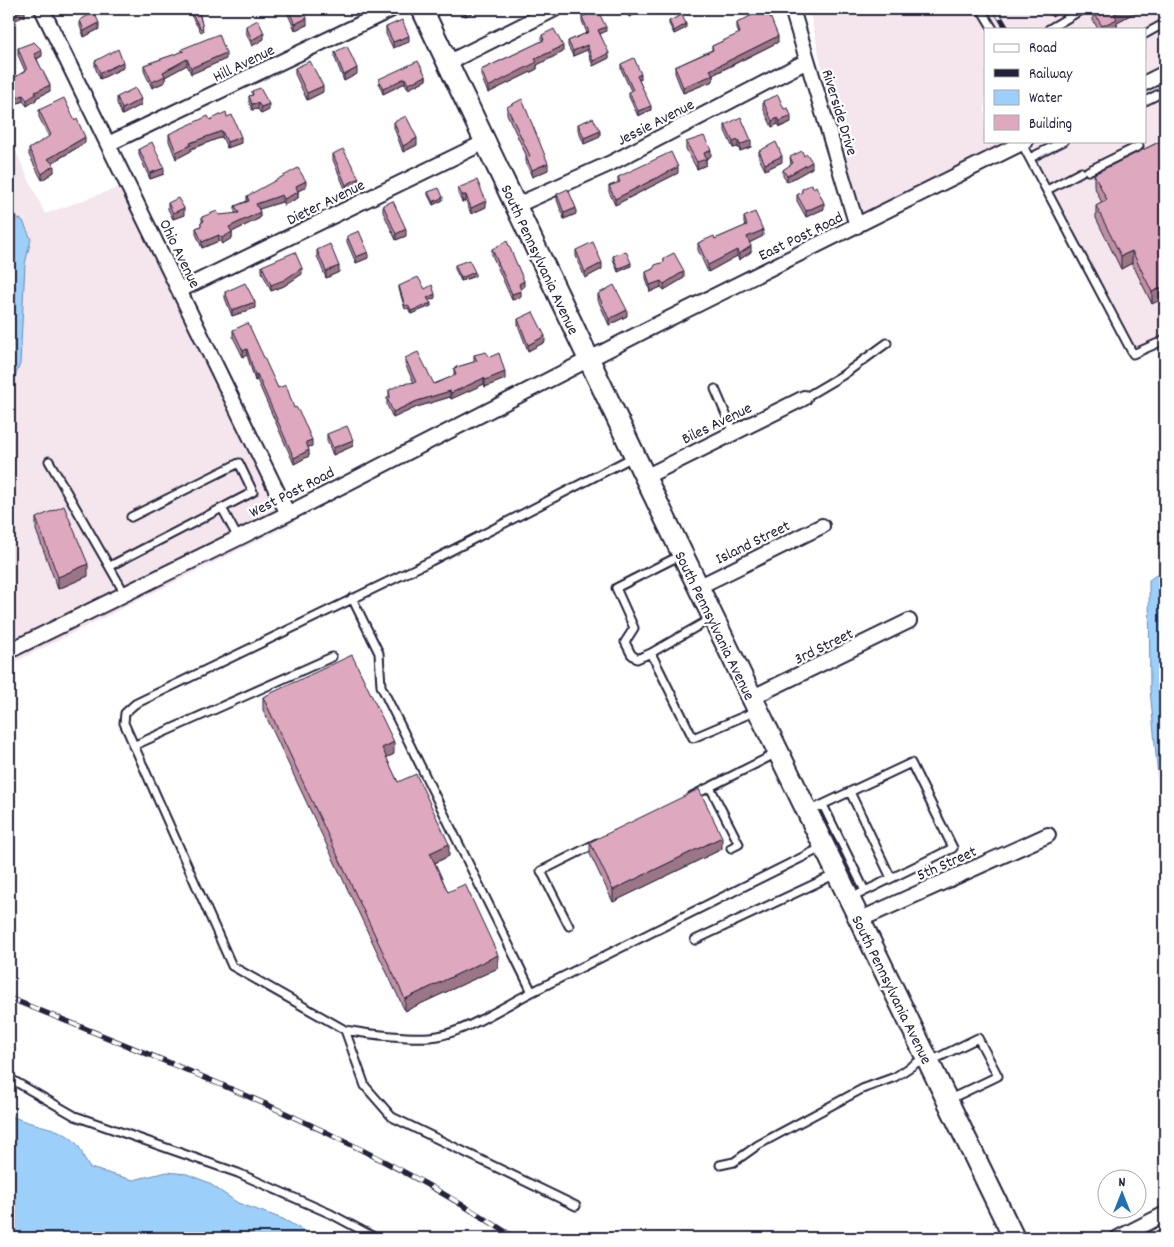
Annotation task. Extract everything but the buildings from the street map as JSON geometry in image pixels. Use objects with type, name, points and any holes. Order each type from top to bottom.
[{"type":"main road","name":"South Pennsylvania Avenue","points":[[422,9],[778,753],[815,808],[824,847],[837,874],[857,895],[859,920],[948,1100],[1011,1235]]},
{"type":"street","name":"Ohio Avenue","points":[[42,9],[288,512]]},
{"type":"street","name":"Hill Avenue","points":[[108,144],[392,9]]},
{"type":"street","points":[[447,63],[555,9]]},
{"type":"street","name":"Riverside Drive","points":[[792,9],[857,226]]},
{"type":"street","name":"Jessie Avenue","points":[[516,206],[611,163],[807,61]]},
{"type":"street","points":[[1146,82],[1165,73]]},
{"type":"street","name":"Dieter Avenue","points":[[180,290],[485,142]]},
{"type":"street","name":"East Post Road","points":[[588,359],[1024,142]]},
{"type":"street","name":"West Post Road","points":[[9,651],[238,538],[588,359]]},
{"type":"street","name":"Biles Avenue","points":[[645,477],[804,398]]},
{"type":"street","name":"Island Street","points":[[698,587],[822,526]]},
{"type":"street","name":"3rd Street","points":[[754,704],[909,621]]},
{"type":"street","name":"5th Street","points":[[859,920],[1048,835]]},
{"type":"street","points":[[1118,1238],[1165,1214]]},
{"type":"lane","points":[[981,9],[992,28]]},
{"type":"lane","points":[[1051,28],[1083,9]]},
{"type":"lane","points":[[1146,33],[1165,23]]},
{"type":"lane","points":[[1146,100],[1165,91]]},
{"type":"lane","points":[[1024,142],[1030,158],[1133,354],[1165,340]]},
{"type":"lane","points":[[1030,158],[1062,142]]},
{"type":"lane","points":[[1047,190],[1139,146],[1137,142]]},
{"type":"lane","points":[[804,398],[842,376],[887,343]]},
{"type":"lane","points":[[715,388],[734,433]]},
{"type":"lane","points":[[635,456],[431,561],[135,704],[125,713],[124,723],[133,746],[232,966],[345,1030],[367,1034],[436,1036],[454,1032],[824,847]]},
{"type":"lane","points":[[49,461],[125,594]]},
{"type":"lane","points":[[110,566],[253,492],[239,463],[131,517]]},
{"type":"lane","points":[[222,508],[238,538]]},
{"type":"lane","points":[[682,555],[616,588],[634,628],[625,642],[631,654],[637,659],[713,618]]},
{"type":"lane","points":[[352,598],[378,653],[380,686],[532,992]]},
{"type":"lane","points":[[651,653],[693,738],[754,704]]},
{"type":"lane","points":[[133,746],[332,656]]},
{"type":"lane","points":[[683,800],[778,753]]},
{"type":"lane","points":[[911,764],[953,848],[857,895],[815,808],[911,764]]},
{"type":"lane","points":[[710,787],[739,844],[731,848]]},
{"type":"lane","points":[[850,792],[891,878]]},
{"type":"lane","points":[[569,926],[540,871],[603,840]]},
{"type":"lane","points":[[695,940],[837,874]]},
{"type":"lane","points":[[345,1030],[365,1086],[392,1118],[576,1206]]},
{"type":"lane","points":[[720,1165],[734,1162],[758,1145],[862,1089],[895,1077],[927,1059],[978,1038],[998,1076],[948,1100]]},
{"type":"lane","points":[[9,1078],[75,1116],[238,1173],[331,1214],[376,1238]]},
{"type":"shaded area","points":[[809,9],[1165,9],[1165,340],[1133,354],[1022,144],[857,226]]},
{"type":"shaded area","points":[[9,137],[45,214],[128,184],[293,523],[9,665]]},
{"type":"water","points":[[9,213],[23,221],[31,239],[25,264],[20,364],[9,392]]},
{"type":"water","points":[[1165,569],[1165,801],[1159,788],[1150,689],[1149,580]]},
{"type":"water","points":[[9,1114],[53,1129],[70,1138],[79,1146],[90,1168],[133,1180],[167,1172],[187,1174],[207,1182],[238,1203],[283,1219],[317,1238],[9,1238]]},
{"type":"railway","points":[[995,9],[1006,28]]},
{"type":"railway","points":[[9,998],[204,1077],[332,1135],[394,1166],[515,1238]]}]
